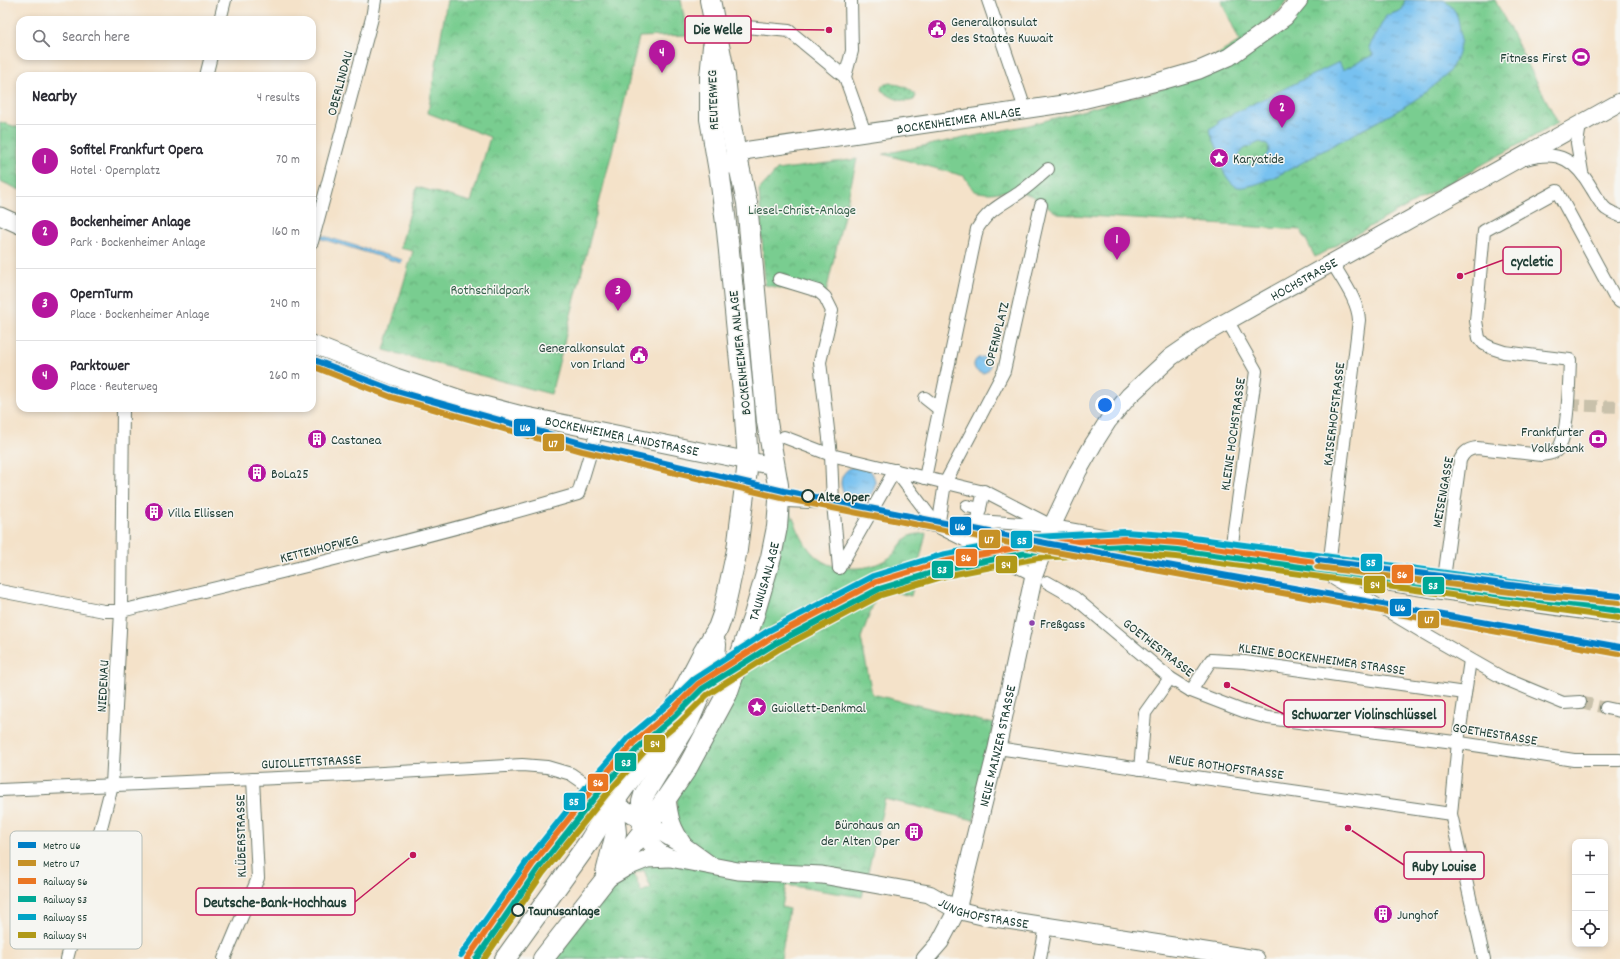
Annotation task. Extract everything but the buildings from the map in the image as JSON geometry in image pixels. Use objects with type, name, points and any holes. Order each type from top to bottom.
[{"type":"main road","name":"REUTERWEG","points":[[710,0],[725,76],[729,115],[737,154]]},
{"type":"main road","name":"BOCKENHEIMER ANLAGE","points":[[776,435],[747,203],[737,154],[750,150],[1070,103],[1161,81],[1199,70],[1229,57],[1285,17],[1299,0]]},
{"type":"main road","name":"REUTERWEG","points":[[714,24],[710,77],[710,119],[720,176]]},
{"type":"main road","name":"HOCHSTRASSE","points":[[1052,526],[1094,442],[1108,421],[1129,396],[1170,357],[1227,320],[1620,102]]},
{"type":"main road","points":[[720,176],[737,154]]},
{"type":"main road","name":"BOCKENHEIMER ANLAGE","points":[[720,176],[744,394],[748,462]]},
{"type":"main road","points":[[0,216],[16,223]]},
{"type":"main road","name":"BOCKENHEIMER LANDSTRASSE","points":[[316,346],[396,377],[460,399],[522,415],[748,462],[774,466]]},
{"type":"main road","name":"TAUNUSANLAGE","points":[[543,959],[604,881],[644,825],[667,797],[687,768],[727,694],[754,615],[771,557],[777,527],[779,501],[778,485],[774,466],[776,435]]},
{"type":"main road","points":[[644,825],[614,803],[658,740],[703,653],[718,628],[723,614],[737,550],[748,462]]},
{"type":"main road","name":"NEUE MAINZER STRASSE","points":[[925,959],[940,942],[957,910],[997,748],[1034,575],[1052,526]]},
{"type":"main road","points":[[644,825],[642,802],[644,795],[688,723],[714,659],[718,628]]},
{"type":"main road","points":[[667,797],[669,819],[684,846]]},
{"type":"main road","name":"TAUNUSANLAGE","points":[[604,881],[616,833],[607,826],[614,803]]},
{"type":"main road","points":[[505,959],[607,826],[628,822],[644,825]]},
{"type":"main road","name":"JUNGHOFSTRASSE","points":[[644,825],[684,846],[714,867]]},
{"type":"main road","name":"JUNGHOFSTRASSE","points":[[644,825],[650,843],[657,851],[669,858],[738,871],[822,876],[929,894],[957,910],[1046,926],[1256,959]]},
{"type":"main road","points":[[604,881],[627,866],[647,859],[669,858]]},
{"type":"street","points":[[221,16],[225,0]]},
{"type":"street","name":"OBERLINDAU","points":[[316,227],[372,18],[375,0]]},
{"type":"street","points":[[851,0],[852,51],[846,77],[865,133]]},
{"type":"street","points":[[988,0],[1025,109]]},
{"type":"street","points":[[714,24],[789,31],[846,77]]},
{"type":"street","points":[[207,72],[210,60]]},
{"type":"street","points":[[1580,125],[1577,143],[1582,172]]},
{"type":"street","points":[[1514,162],[1533,156],[1553,156],[1568,160],[1582,172],[1606,209],[1620,216]]},
{"type":"street","points":[[925,478],[977,229],[984,217],[999,205],[1020,192],[1048,169]]},
{"type":"street","name":"MEISENGASSE","points":[[1442,593],[1460,460],[1463,454],[1468,449],[1477,448],[1542,455],[1550,454],[1557,451],[1564,438],[1570,360],[1504,352],[1488,346],[1479,338],[1476,321],[1484,231],[1557,191],[1614,296],[1620,302]]},
{"type":"street","name":"OPERNPLATZ","points":[[938,527],[945,483],[1004,371],[1041,205]]},
{"type":"street","name":"KAISERHOFSTRASSE","points":[[1328,575],[1355,355],[1358,313],[1354,301],[1332,262]]},
{"type":"street","points":[[780,279],[818,291],[825,297],[832,311],[820,362],[831,455],[833,503],[839,568],[895,470]]},
{"type":"street","name":"KLEINE HOCHSTRASSE","points":[[1227,320],[1256,371],[1230,558]]},
{"type":"street","points":[[925,398],[939,409]]},
{"type":"street","name":"NIEDENAU","points":[[100,831],[112,785],[121,611],[123,412]]},
{"type":"street","name":"KETTENHOFWEG","points":[[0,591],[104,611],[121,611],[313,565],[494,518],[578,494],[597,431]]},
{"type":"street","points":[[776,435],[831,455],[984,492],[1052,526]]},
{"type":"street","points":[[895,470],[938,527]]},
{"type":"street","points":[[977,521],[970,506],[984,492]]},
{"type":"street","points":[[786,501],[833,503],[938,527],[1028,572]]},
{"type":"street","points":[[938,527],[977,521],[1052,526],[1328,575],[1620,618]]},
{"type":"street","points":[[1328,575],[1470,660],[1503,678],[1563,703],[1580,702]]},
{"type":"street","name":"GOETHESTRASSE","points":[[1047,582],[1075,598],[1170,678],[1191,691],[1243,711],[1268,718],[1458,742],[1574,760],[1620,760]]},
{"type":"street","name":"KLEINE BOCKENHEIMER STRASSE","points":[[1191,691],[1211,660],[1220,660],[1245,662],[1464,694]]},
{"type":"street","points":[[1470,660],[1458,742],[1451,814],[1484,959]]},
{"type":"street","points":[[1140,769],[1145,713],[1170,678]]},
{"type":"street","points":[[1606,708],[1620,711]]},
{"type":"street","name":"NEUE ROTHOFSTRASSE","points":[[997,748],[1451,814]]},
{"type":"street","name":"GUIOLLETTSTRASSE","points":[[0,790],[254,779],[522,764],[547,767],[571,774],[614,803]]},
{"type":"street","name":"KLÜBERSTRASSE","points":[[224,959],[258,878],[254,779]]},
{"type":"street","points":[[1040,959],[1046,926]]},
{"type":"street","name":"NIEDENAU","points":[[67,959],[70,949]]},
{"type":"green space","name":"Rothschildpark","points":[[447,0],[681,0],[687,35],[639,37],[623,108],[551,394],[384,350],[413,251],[400,248],[417,187],[471,202],[490,137],[428,113]]},
{"type":"green space","points":[[1221,0],[1288,0],[1280,10],[1240,42]]},
{"type":"green space","points":[[1306,0],[1495,0],[1558,123],[1315,257],[1301,230],[1058,214],[1030,195],[1018,191],[989,193],[974,191],[964,176],[883,154],[1029,125],[1162,89]]},
{"type":"green space","points":[[890,83],[911,90],[916,96],[914,100],[905,101],[897,99],[881,90],[882,85]]},
{"type":"green space","points":[[0,122],[16,127],[16,188],[0,181]]},
{"type":"green space","name":"Liesel-Christ-Anlage","points":[[857,159],[825,297],[765,285],[759,190],[777,170]]},
{"type":"green space","name":"Taunusanlage","points":[[786,501],[801,536],[807,546],[814,555],[823,562],[834,566],[854,568],[874,565],[892,556],[908,537],[926,533],[911,596],[879,588],[861,638],[872,694],[994,724],[974,820],[885,799],[862,897],[786,885],[782,907],[789,909],[781,959],[770,956],[769,959],[546,959],[604,881],[671,846],[680,779],[727,694]],"holes":[[[644,870],[651,888],[641,892],[634,874]]]},
{"type":"water","points":[[1405,0],[1444,0],[1456,13],[1460,36],[1459,51],[1455,62],[1449,71],[1426,92],[1396,112],[1287,171],[1259,183],[1247,186],[1235,186],[1226,176],[1218,161],[1221,157],[1209,129],[1218,124],[1218,121],[1339,62],[1343,70],[1373,55],[1369,47],[1386,16],[1402,10]],"holes":[[[1260,142],[1269,147],[1263,159],[1255,164],[1241,164],[1239,155],[1244,149]]]},
{"type":"water","points":[[320,235],[402,260],[401,263],[319,238]]},
{"type":"water","points":[[982,357],[988,359],[990,365],[988,371],[982,373],[976,371],[974,365],[976,359]]},
{"type":"water","points":[[855,466],[861,466],[865,467],[872,473],[875,483],[874,490],[868,497],[861,500],[855,500],[851,499],[844,493],[841,486],[841,480],[842,476],[848,469]]},
{"type":"tunnel","points":[[1568,405],[1620,407]]},
{"type":"tunnel","points":[[1580,702],[1606,708]]},
{"type":"metro line","name":"U6","points":[[316,361],[393,390],[584,444],[784,491],[1051,544],[1620,647]]},
{"type":"metro line","name":"U7","points":[[316,368],[391,397],[582,451],[782,498],[1050,551],[1619,654]]},
{"type":"metro line","name":"U6","points":[[1318,560],[1534,588],[1620,596]]},
{"type":"metro line","name":"U7","points":[[1317,567],[1533,595],[1619,603]]},
{"type":"rail line","name":"S5","points":[[461,955],[527,861],[590,782],[629,737],[666,706],[694,679],[768,631],[873,576],[941,555],[1036,537],[1125,532],[1179,536],[1620,597]]},
{"type":"rail line","name":"S6","points":[[467,959],[532,865],[595,786],[634,742],[671,711],[698,684],[772,637],[876,582],[942,562],[1036,544],[1125,539],[1178,543],[1620,604]]},
{"type":"rail line","name":"S3","points":[[476,959],[538,869],[600,791],[639,747],[675,716],[702,689],[776,643],[879,589],[944,569],[1037,551],[1125,546],[1177,550],[1619,611]]},
{"type":"rail line","name":"S4","points":[[484,959],[543,873],[606,795],[644,752],[680,722],[707,695],[779,649],[881,595],[945,576],[1038,558],[1125,553],[1176,557],[1618,618]]},
{"type":"place","name":"Generalkonsulat des Staates Kuwait","points":[[937,29]]},
{"type":"place","name":"Die Welle","points":[[829,30]]},
{"type":"place","name":"Fitness First","points":[[1581,57]]},
{"type":"place","name":"Parktower","points":[[662,73]]},
{"type":"place","name":"Bockenheimer Anlage","points":[[1282,128]]},
{"type":"place","name":"Karyatide","points":[[1219,158]]},
{"type":"place","name":"Sofitel Frankfurt Opera","points":[[1117,260]]},
{"type":"place","name":"cycletic","points":[[1460,276]]},
{"type":"place","name":"OpernTurm","points":[[618,311]]},
{"type":"place","name":"Generalkonsulat von Irland","points":[[639,355]]},
{"type":"place","name":"Castanea","points":[[317,439]]},
{"type":"place","name":"Frankfurter Volksbank","points":[[1598,439]]},
{"type":"place","name":"BoLa25","points":[[257,473]]},
{"type":"place","name":"Alte Oper","points":[[808,496]]},
{"type":"place","name":"Villa Ellissen","points":[[154,512]]},
{"type":"place","name":"Freßgass","points":[[1032,623]]},
{"type":"place","name":"Schwarzer Violinschlüssel","points":[[1227,685]]},
{"type":"place","name":"Guiollett-Denkmal","points":[[757,707]]},
{"type":"place","name":"Ruby Louise","points":[[1348,828]]},
{"type":"place","name":"Bürohaus an der Alten Oper","points":[[914,832]]},
{"type":"place","name":"Deutsche-Bank-Hochhaus","points":[[413,855]]},
{"type":"place","name":"Taunusanlage","points":[[518,910]]},
{"type":"place","name":"Junghof","points":[[1383,914]]}]
